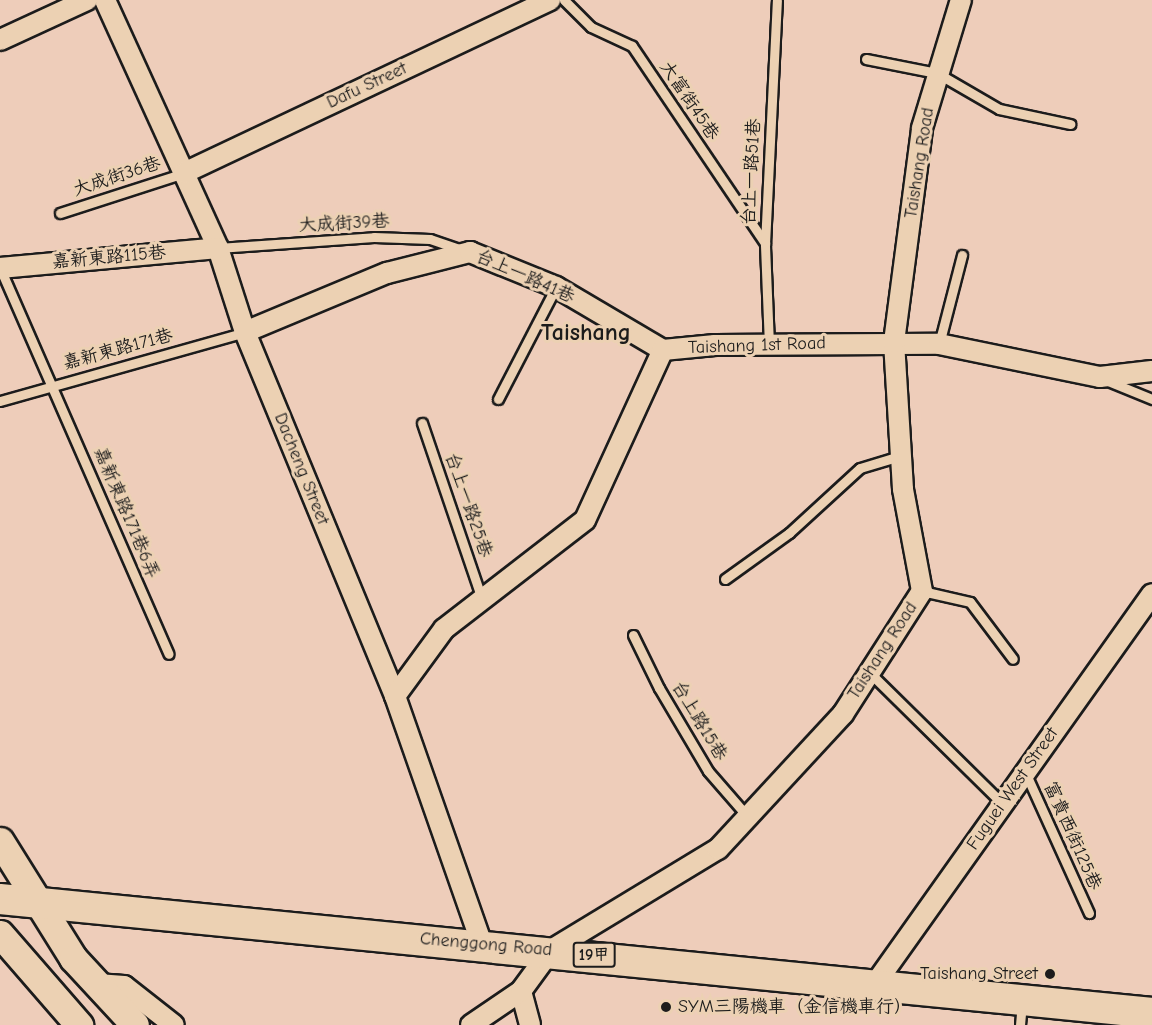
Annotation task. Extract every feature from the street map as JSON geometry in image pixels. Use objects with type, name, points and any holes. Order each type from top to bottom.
[{"type":"main road","name":"19甲","points":[[0,899],[35,901]]},
{"type":"main road","name":"Chenggong Road","points":[[35,901],[550,950],[875,984],[1022,1012],[1152,1013]]},
{"type":"street","points":[[0,40],[87,0]]},
{"type":"street","name":"Dacheng Street","points":[[105,0],[218,248],[245,332],[395,696],[482,945]]},
{"type":"street","name":"Dafu Street","points":[[183,173],[550,0]]},
{"type":"street","name":"Taishang Road","points":[[471,1025],[521,991],[550,950],[718,849],[843,714],[867,671],[922,591],[900,456],[894,342],[922,128],[961,0]]},
{"type":"street","name":"嘉新東路115巷","points":[[0,268],[218,248]]},
{"type":"street","name":"台上一路41巷","points":[[245,332],[387,273],[470,252],[556,287],[663,350]]},
{"type":"street","name":"Taishang 1st Road","points":[[395,696],[444,629],[585,520],[663,350],[894,342],[939,344],[1100,377],[1152,371]]},
{"type":"street","name":"Fuguei West Street","points":[[875,984],[1152,594]]},
{"type":"street","points":[[0,841],[35,901],[73,958],[135,1025]]},
{"type":"street","points":[[0,934],[72,1022]]},
{"type":"street","points":[[98,984],[124,987],[174,1025]]},
{"type":"street","points":[[521,991],[530,1025]]},
{"type":"lane","name":"大富街45巷","points":[[564,0],[591,27],[632,46],[765,244]]},
{"type":"lane","name":"台上一路51巷","points":[[769,345],[765,244],[777,0]]},
{"type":"lane","points":[[866,59],[937,73],[999,109],[1070,124]]},
{"type":"lane","name":"大成街36巷","points":[[60,213],[183,173]]},
{"type":"lane","name":"大成街39巷","points":[[218,248],[374,237],[430,239],[470,252]]},
{"type":"lane","points":[[939,344],[962,255]]},
{"type":"lane","name":"嘉新東路171巷6弄","points":[[0,268],[53,384],[169,654]]},
{"type":"lane","points":[[498,399],[556,287]]},
{"type":"lane","name":"嘉新東路171巷","points":[[0,401],[53,384],[245,332]]},
{"type":"lane","points":[[1100,377],[1152,399]]},
{"type":"lane","name":"台上一路25巷","points":[[422,423],[483,599]]},
{"type":"lane","points":[[725,579],[789,533],[861,468],[900,456]]},
{"type":"lane","points":[[922,591],[970,602],[1013,659]]},
{"type":"lane","name":"台上路15巷","points":[[633,635],[659,688],[708,771],[748,817]]},
{"type":"lane","points":[[867,671],[1003,804]]},
{"type":"lane","name":"富貴西街125巷","points":[[1025,772],[1089,913]]},
{"type":"place","name":"Taishang Street","points":[[1050,974]]},
{"type":"place","name":"SYM三陽機車（金信機車行）","points":[[666,1007]]},
{"type":"district","name":"Taishang","points":[[586,333]]}]
